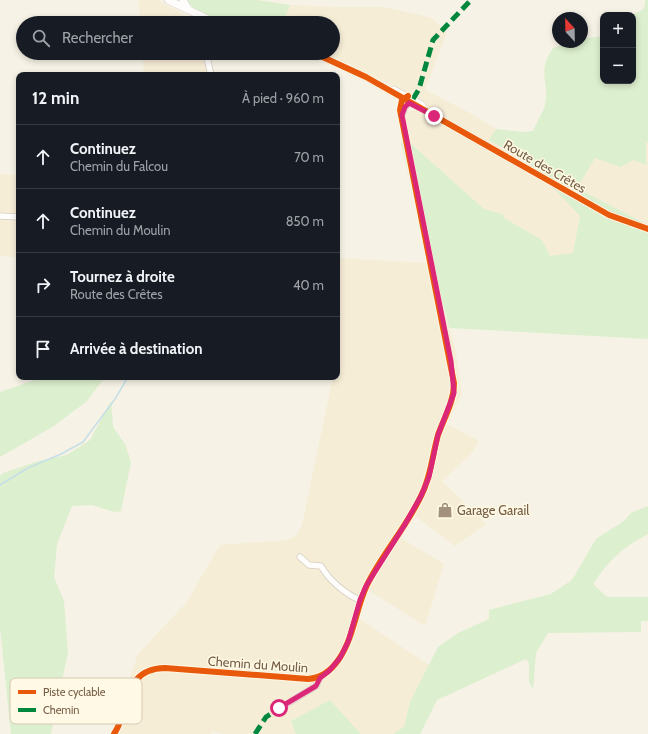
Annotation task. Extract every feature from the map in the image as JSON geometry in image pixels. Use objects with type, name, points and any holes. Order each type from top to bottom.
[{"type":"street","points":[[168,0],[195,16]]},
{"type":"street","points":[[175,0],[187,7],[197,16]]},
{"type":"street","points":[[183,0],[187,7]]},
{"type":"street","points":[[208,60],[210,72]]},
{"type":"street","name":"Route des Crêtes","points":[[328,60],[384,87],[609,215],[648,229]]},
{"type":"street","name":"Chemin du Moulin","points":[[137,678],[151,669],[165,668],[308,679],[320,678],[329,671],[343,652],[360,600],[371,576],[397,539],[421,496],[429,477],[438,435],[454,393],[451,361],[400,104],[407,100]]},
{"type":"street","points":[[0,216],[16,217]]},
{"type":"street","points":[[300,557],[309,565],[321,566],[327,576],[354,598],[360,600]]},
{"type":"street","points":[[277,710],[316,686],[320,678]]},
{"type":"street","name":"Chemin du Moulin","points":[[114,734],[119,724]]},
{"type":"shaded area","points":[[139,0],[157,0],[185,16],[140,16]]},
{"type":"shaded area","points":[[290,5],[385,7],[432,18],[447,32],[425,90],[470,113],[496,129],[489,140],[530,164],[580,216],[573,253],[550,256],[542,240],[504,218],[503,214],[484,209],[409,142],[404,117],[405,111],[412,111],[421,100],[339,60],[340,16],[285,16]]},
{"type":"shaded area","points":[[143,60],[204,60],[207,72],[144,72]]},
{"type":"shaded area","points":[[645,142],[648,143],[648,225],[577,188],[595,158],[620,167]]},
{"type":"shaded area","points":[[0,174],[16,175],[16,257],[0,256]]},
{"type":"shaded area","points":[[340,258],[429,263],[434,266],[455,347],[462,394],[447,424],[479,441],[471,454],[442,481],[486,524],[455,546],[415,516],[401,538],[444,564],[425,626],[368,590],[357,617],[429,665],[410,702],[404,727],[393,734],[361,734],[330,701],[291,720],[296,734],[225,734],[212,732],[211,734],[113,734],[112,730],[114,724],[142,724],[142,678],[130,678],[138,654],[186,603],[220,545],[286,540],[296,536],[302,525],[332,380],[340,380]]},
{"type":"green space","points":[[186,0],[257,0],[290,5],[285,16],[209,16],[194,8]]},
{"type":"green space","points":[[645,0],[648,0],[648,143],[646,142],[646,165],[634,160],[620,167],[595,158],[577,188],[648,225],[648,339],[449,328],[434,266],[429,263],[401,143],[409,142],[484,209],[503,214],[504,218],[542,240],[550,256],[573,253],[580,216],[530,164],[489,140],[496,129],[522,132],[533,131],[545,105],[546,89],[544,70],[545,64],[553,48],[588,48],[588,38],[600,36],[600,84],[636,84],[636,13],[644,9]]},
{"type":"green space","points":[[34,380],[103,380],[87,401],[54,426],[0,457],[0,392]]},
{"type":"green space","points":[[111,401],[113,427],[125,444],[131,462],[121,511],[114,512],[92,505],[72,506],[57,544],[54,577],[64,601],[68,652],[63,678],[10,678],[10,724],[53,724],[51,734],[11,734],[0,627],[0,476],[3,473],[39,461],[67,455],[90,440]]},
{"type":"green space","points":[[648,506],[648,534],[631,544],[617,555],[593,584],[607,597],[648,597],[648,621],[641,621],[641,632],[548,633],[536,653],[533,689],[529,682],[529,663],[526,659],[437,700],[420,734],[393,734],[404,727],[410,702],[438,647],[458,633],[489,619],[489,610],[551,594],[572,580],[596,539],[624,521],[631,513]]},
{"type":"green space","points":[[330,700],[361,734],[296,734],[291,721]]},
{"type":"waterway","points":[[0,485],[28,468],[61,454],[83,442],[115,399],[126,380]]},
{"type":"marked path","points":[[413,99],[419,89],[433,40],[471,0]]},
{"type":"marked path","points":[[255,734],[266,717],[277,710]]},
{"type":"cycle path","points":[[329,60],[366,77],[609,215],[648,229]]},
{"type":"cycle path","points":[[138,678],[151,670],[165,668],[308,679],[322,675],[333,667],[344,650],[352,632],[367,585],[415,508],[424,489],[438,435],[451,403],[454,383],[400,110],[402,100],[408,96]]},
{"type":"cycle path","points":[[114,734],[119,724]]},
{"type":"place","name":"Garage Garail","points":[[445,510]]},
{"type":"route","points":[[279,708],[316,686],[320,678],[329,671],[340,658],[348,642],[360,600],[366,586],[371,576],[397,539],[421,496],[429,477],[438,435],[453,397],[454,383],[451,361],[402,115],[405,107],[409,103],[434,116]]}]
